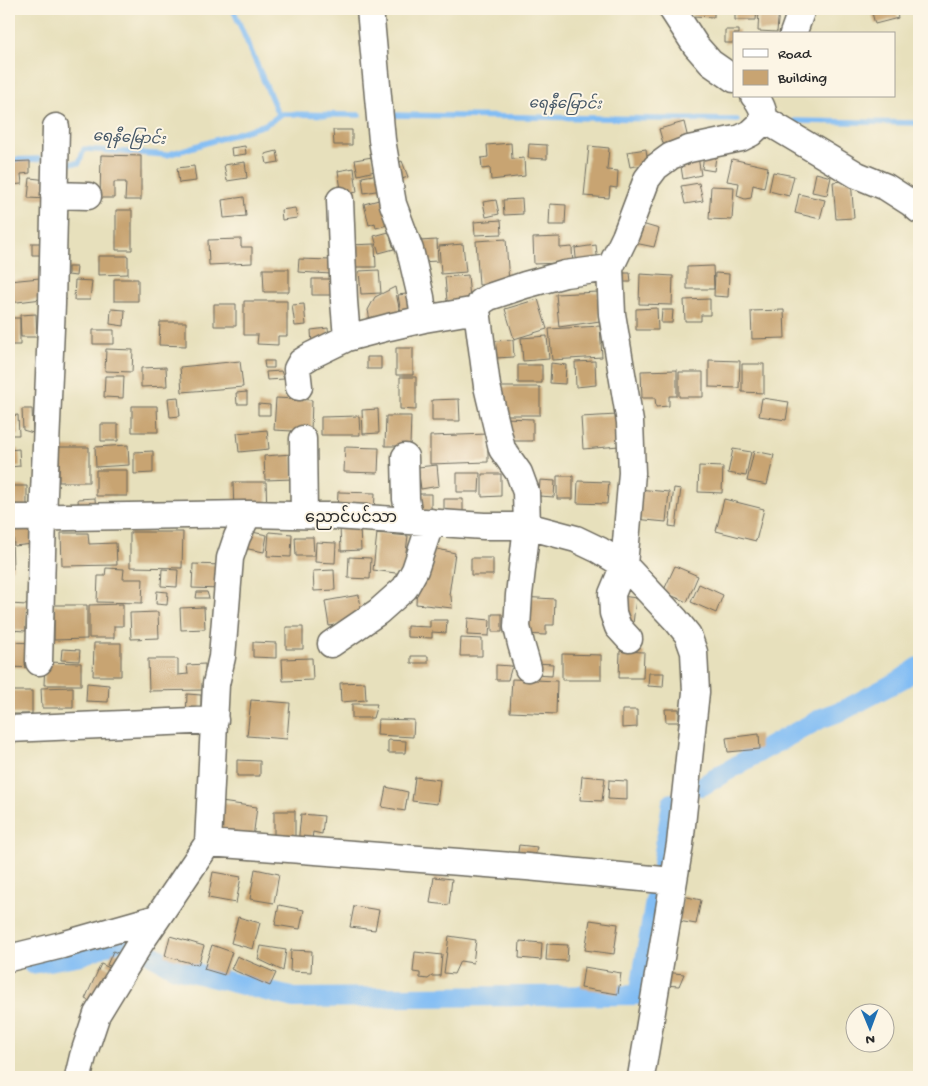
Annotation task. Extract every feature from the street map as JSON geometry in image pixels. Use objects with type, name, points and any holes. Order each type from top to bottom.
[{"type":"street","points":[[370,9],[382,140],[393,204],[410,250],[424,319]]},
{"type":"street","points":[[672,9],[696,46],[711,63],[733,78]]},
{"type":"street","points":[[794,32],[802,9]]},
{"type":"street","points":[[629,639],[618,627],[613,613],[612,594],[624,565],[632,473],[630,422],[612,314],[610,268],[625,237],[647,179],[656,167],[671,156],[689,149],[741,138],[751,133],[761,104],[857,175],[886,187],[919,210]]},
{"type":"street","points":[[40,662],[56,127]]},
{"type":"street","points":[[54,195],[88,196]]},
{"type":"street","points":[[340,200],[347,338]]},
{"type":"street","points":[[528,668],[517,627],[527,526],[526,492],[519,473],[502,449],[487,386],[477,310],[481,302],[489,297],[525,285],[565,274],[610,268]]},
{"type":"street","points":[[299,387],[297,369],[301,362],[347,338],[424,319],[477,310]]},
{"type":"street","points":[[303,439],[304,515]]},
{"type":"street","points":[[332,644],[378,612],[405,588],[415,570],[420,522],[406,498],[405,456]]},
{"type":"street","points":[[78,1077],[82,1056],[97,1014],[141,942],[208,843],[216,684],[222,657],[230,558],[248,514]]},
{"type":"street","points":[[9,518],[248,514],[304,515],[484,526],[527,526],[576,539],[624,565],[688,635],[694,652],[696,692],[680,844],[642,1077]]},
{"type":"street","points":[[9,729],[214,720]]},
{"type":"street","points":[[208,843],[527,867],[674,881]]},
{"type":"street","points":[[9,958],[157,918]]},
{"type":"building","points":[[692,9],[714,9],[714,17],[692,16]]},
{"type":"building","points":[[735,9],[757,9],[756,20],[735,20]]},
{"type":"building","points":[[759,9],[779,9],[777,32],[758,31]]},
{"type":"building","points":[[871,9],[896,9],[898,18],[875,24]]},
{"type":"building","points":[[725,30],[739,30],[739,32],[733,32],[733,43],[725,43]]},
{"type":"building","points":[[684,122],[689,143],[665,150],[659,129]]},
{"type":"building","points":[[333,130],[352,130],[352,145],[334,145]]},
{"type":"building","points":[[511,143],[512,159],[524,158],[525,176],[491,180],[490,168],[482,169],[481,158],[488,157],[487,145]]},
{"type":"building","points":[[529,144],[547,145],[547,159],[528,158]]},
{"type":"building","points":[[245,146],[246,154],[232,156],[231,148]]},
{"type":"building","points":[[589,146],[609,148],[607,170],[618,171],[617,188],[610,187],[609,198],[584,196]]},
{"type":"building","points":[[646,149],[648,164],[630,167],[627,152]]},
{"type":"building","points":[[277,151],[279,162],[267,164],[265,154]]},
{"type":"building","points":[[101,155],[141,156],[141,200],[125,200],[126,182],[114,182],[114,198],[100,198]]},
{"type":"building","points":[[704,155],[716,157],[714,171],[702,169]]},
{"type":"building","points":[[372,157],[375,171],[358,175],[355,160]]},
{"type":"building","points":[[698,157],[701,175],[683,179],[680,160]]},
{"type":"building","points":[[732,159],[768,167],[764,188],[753,185],[751,198],[745,199],[737,196],[739,183],[727,181]]},
{"type":"building","points":[[30,161],[30,173],[21,174],[22,184],[9,185],[9,162]]},
{"type":"building","points":[[402,161],[408,177],[393,182],[388,167]]},
{"type":"building","points":[[245,162],[247,178],[227,181],[224,165]]},
{"type":"building","points":[[194,166],[196,181],[179,183],[177,168]]},
{"type":"building","points":[[354,168],[357,192],[342,195],[338,171]]},
{"type":"building","points":[[773,172],[794,176],[789,196],[769,191]]},
{"type":"building","points":[[384,173],[387,189],[364,193],[362,177]]},
{"type":"building","points":[[816,173],[831,177],[827,195],[812,192]]},
{"type":"building","points":[[30,178],[48,180],[47,199],[28,198]]},
{"type":"building","points":[[851,180],[854,218],[836,219],[833,182]]},
{"type":"building","points":[[699,183],[703,201],[685,204],[681,186]]},
{"type":"building","points":[[711,186],[734,187],[732,220],[709,219]]},
{"type":"building","points":[[799,194],[825,200],[820,219],[795,213]]},
{"type":"building","points":[[244,197],[246,216],[224,218],[222,200]]},
{"type":"building","points":[[386,198],[391,224],[376,228],[375,223],[369,225],[364,204]]},
{"type":"building","points":[[522,199],[523,214],[504,215],[503,200]]},
{"type":"building","points":[[496,200],[499,214],[486,217],[483,202]]},
{"type":"building","points":[[550,204],[566,205],[565,225],[549,225]]},
{"type":"building","points":[[295,208],[297,218],[282,220],[281,210]]},
{"type":"building","points":[[116,210],[132,210],[132,250],[116,250]]},
{"type":"building","points":[[501,220],[502,234],[475,235],[474,222]]},
{"type":"building","points":[[635,222],[659,229],[654,247],[630,242]]},
{"type":"building","points":[[389,232],[394,249],[379,253],[374,236]]},
{"type":"building","points":[[560,237],[560,248],[572,247],[573,271],[560,263],[534,264],[533,238]]},
{"type":"building","points":[[241,239],[241,247],[252,247],[252,263],[209,265],[208,240]]},
{"type":"building","points":[[506,239],[509,283],[479,285],[476,241]]},
{"type":"building","points":[[437,240],[438,261],[420,262],[419,241]]},
{"type":"building","points":[[32,243],[43,243],[43,255],[32,255]]},
{"type":"building","points":[[375,244],[376,267],[349,267],[349,245]]},
{"type":"building","points":[[463,244],[466,272],[441,274],[439,246]]},
{"type":"building","points":[[596,245],[598,265],[577,267],[575,248]]},
{"type":"building","points":[[98,256],[128,256],[128,274],[98,275]]},
{"type":"building","points":[[299,259],[331,260],[331,274],[298,272]]},
{"type":"building","points":[[713,266],[714,289],[687,289],[687,267]]},
{"type":"building","points":[[68,267],[77,267],[76,276],[68,275]]},
{"type":"building","points":[[263,269],[289,269],[289,292],[264,292]]},
{"type":"building","points":[[379,270],[381,293],[361,294],[359,271]]},
{"type":"building","points":[[613,273],[630,273],[631,282],[614,282]]},
{"type":"building","points":[[715,273],[729,274],[728,297],[714,296]]},
{"type":"building","points":[[640,274],[673,276],[672,305],[639,304]]},
{"type":"building","points":[[468,275],[470,300],[447,301],[445,277]]},
{"type":"building","points":[[40,278],[42,299],[9,303],[9,281]]},
{"type":"building","points":[[114,279],[138,279],[138,301],[114,301]]},
{"type":"building","points":[[312,279],[331,279],[332,295],[312,295]]},
{"type":"building","points":[[75,280],[92,281],[90,300],[74,300]]},
{"type":"building","points":[[395,287],[401,318],[371,326],[368,310],[375,297]]},
{"type":"building","points":[[598,292],[600,321],[559,327],[556,294]]},
{"type":"building","points":[[414,293],[418,318],[402,320],[398,295]]},
{"type":"building","points":[[538,299],[547,329],[514,339],[505,309]]},
{"type":"building","points":[[710,299],[710,315],[701,315],[701,321],[685,321],[684,300]]},
{"type":"building","points":[[244,301],[287,301],[287,336],[278,336],[278,345],[257,344],[258,335],[244,335]]},
{"type":"building","points":[[214,304],[236,304],[236,326],[214,326]]},
{"type":"building","points":[[304,304],[306,325],[295,326],[292,305]]},
{"type":"building","points":[[657,308],[658,330],[636,330],[636,309]]},
{"type":"building","points":[[111,309],[125,310],[124,326],[110,324]]},
{"type":"building","points":[[662,310],[673,310],[672,323],[661,323]]},
{"type":"building","points":[[784,310],[785,338],[752,339],[751,311]]},
{"type":"building","points":[[36,314],[37,337],[21,337],[20,315]]},
{"type":"building","points":[[9,318],[20,318],[20,345],[9,345]]},
{"type":"building","points":[[160,322],[186,322],[186,346],[159,345]]},
{"type":"building","points":[[600,326],[602,357],[552,360],[549,329]]},
{"type":"building","points":[[328,328],[330,344],[312,345],[311,330]]},
{"type":"building","points":[[93,330],[114,330],[114,344],[93,344]]},
{"type":"building","points":[[547,336],[549,359],[523,361],[521,338]]},
{"type":"building","points":[[513,340],[514,357],[495,358],[494,341]]},
{"type":"building","points":[[396,348],[413,348],[413,375],[396,375]]},
{"type":"building","points":[[106,349],[133,350],[132,372],[105,371]]},
{"type":"building","points":[[367,357],[381,357],[381,369],[367,369]]},
{"type":"building","points":[[709,360],[740,361],[739,388],[709,387]]},
{"type":"building","points":[[240,361],[243,387],[182,392],[180,367]]},
{"type":"building","points":[[264,361],[274,361],[274,368],[265,368]]},
{"type":"building","points":[[595,361],[596,385],[576,387],[575,362]]},
{"type":"building","points":[[551,363],[566,365],[565,384],[550,383]]},
{"type":"building","points":[[742,364],[764,364],[764,393],[742,392]]},
{"type":"building","points":[[518,365],[542,365],[542,383],[518,383]]},
{"type":"building","points":[[166,367],[167,386],[141,387],[141,368]]},
{"type":"building","points":[[677,370],[677,396],[669,396],[669,406],[656,407],[655,398],[642,398],[641,371]]},
{"type":"building","points":[[281,371],[284,379],[267,380],[266,372]]},
{"type":"building","points":[[679,372],[703,372],[703,397],[679,397]]},
{"type":"building","points":[[105,376],[124,376],[123,398],[104,397]]},
{"type":"building","points":[[400,377],[416,377],[416,410],[400,409]]},
{"type":"building","points":[[501,387],[540,387],[540,415],[501,415]]},
{"type":"building","points":[[247,392],[247,404],[237,404],[236,393]]},
{"type":"building","points":[[178,397],[180,416],[170,417],[168,398]]},
{"type":"building","points":[[276,398],[312,400],[311,432],[274,430]]},
{"type":"building","points":[[762,398],[789,402],[786,420],[759,416]]},
{"type":"building","points":[[459,399],[460,421],[432,421],[432,400]]},
{"type":"building","points":[[258,404],[270,405],[270,415],[258,415]]},
{"type":"building","points":[[132,406],[157,406],[158,432],[132,432]]},
{"type":"building","points":[[22,409],[32,409],[33,433],[23,430]]},
{"type":"building","points":[[378,409],[379,433],[363,434],[362,410]]},
{"type":"building","points":[[18,415],[19,435],[9,435],[9,416]]},
{"type":"building","points":[[617,415],[619,446],[583,449],[581,417]]},
{"type":"building","points":[[359,416],[360,435],[321,435],[321,417]]},
{"type":"building","points":[[386,416],[411,416],[410,446],[385,446]]},
{"type":"building","points":[[503,418],[533,419],[533,441],[503,441]]},
{"type":"building","points":[[101,424],[118,424],[118,441],[101,441]]},
{"type":"building","points":[[267,430],[269,449],[239,452],[237,433]]},
{"type":"building","points":[[488,434],[488,462],[430,464],[430,436]]},
{"type":"building","points":[[128,445],[129,465],[96,467],[95,447]]},
{"type":"building","points":[[59,447],[89,447],[89,482],[59,482]]},
{"type":"building","points":[[345,447],[379,448],[378,473],[344,472]]},
{"type":"building","points":[[19,449],[20,466],[9,467],[9,450]]},
{"type":"building","points":[[733,449],[751,452],[746,476],[728,473]]},
{"type":"building","points":[[153,451],[153,473],[134,474],[134,452]]},
{"type":"building","points":[[754,451],[774,455],[767,485],[747,481]]},
{"type":"building","points":[[292,454],[294,479],[265,480],[264,456]]},
{"type":"building","points":[[437,465],[439,486],[421,489],[418,467]]},
{"type":"building","points":[[699,466],[723,467],[722,493],[698,492]]},
{"type":"building","points":[[96,470],[127,470],[127,496],[96,496]]},
{"type":"building","points":[[457,473],[480,473],[479,492],[457,492]]},
{"type":"building","points":[[482,474],[501,474],[501,496],[482,497]]},
{"type":"building","points":[[557,476],[573,476],[573,499],[557,499]]},
{"type":"building","points":[[540,480],[555,481],[554,497],[539,496]]},
{"type":"building","points":[[578,481],[609,482],[607,504],[577,503]]},
{"type":"building","points":[[233,482],[266,482],[267,511],[234,512]]},
{"type":"building","points":[[9,486],[27,486],[27,515],[9,514]]},
{"type":"building","points":[[674,488],[681,489],[676,527],[669,526]]},
{"type":"building","points":[[638,489],[669,492],[666,522],[635,519]]},
{"type":"building","points":[[338,492],[375,493],[374,515],[337,513]]},
{"type":"building","points":[[410,494],[431,494],[431,511],[410,511]]},
{"type":"building","points":[[95,498],[96,513],[79,514],[78,499]]},
{"type":"building","points":[[444,499],[463,499],[463,520],[444,519]]},
{"type":"building","points":[[724,499],[764,509],[756,541],[716,531]]},
{"type":"building","points":[[340,526],[360,526],[361,550],[341,551]]},
{"type":"building","points":[[32,528],[33,544],[14,546],[13,530]]},
{"type":"building","points":[[242,530],[267,535],[264,552],[238,547]]},
{"type":"building","points":[[130,532],[183,532],[182,568],[130,567]]},
{"type":"building","points":[[269,532],[292,534],[291,557],[267,556]]},
{"type":"building","points":[[61,533],[88,533],[89,544],[116,543],[117,565],[62,566]]},
{"type":"building","points":[[377,533],[408,536],[403,574],[373,570]]},
{"type":"building","points":[[9,536],[12,536],[13,569],[9,569]]},
{"type":"building","points":[[295,537],[313,537],[314,556],[296,556]]},
{"type":"building","points":[[316,542],[336,543],[335,563],[315,562]]},
{"type":"building","points":[[429,547],[455,553],[449,595],[451,596],[452,608],[416,604],[417,586],[423,583]]},
{"type":"building","points":[[349,557],[371,558],[370,579],[348,578]]},
{"type":"building","points":[[471,558],[493,558],[493,575],[471,575]]},
{"type":"building","points":[[193,564],[222,565],[221,589],[192,588]]},
{"type":"building","points":[[675,566],[698,576],[687,602],[663,592]]},
{"type":"building","points":[[106,568],[124,569],[123,579],[143,579],[142,603],[97,602],[98,576],[105,576]]},
{"type":"building","points":[[162,569],[178,570],[177,587],[161,586]]},
{"type":"building","points":[[334,570],[335,590],[314,591],[313,571]]},
{"type":"building","points":[[699,584],[723,595],[716,613],[691,602]]},
{"type":"building","points":[[157,591],[168,592],[167,605],[156,604]]},
{"type":"building","points":[[197,592],[207,592],[209,598],[196,598]]},
{"type":"building","points":[[359,595],[363,620],[329,626],[325,601]]},
{"type":"building","points":[[622,596],[636,598],[633,624],[619,623]]},
{"type":"building","points":[[521,597],[555,599],[554,625],[546,625],[546,635],[520,634]]},
{"type":"building","points":[[9,604],[27,605],[26,631],[9,630]]},
{"type":"building","points":[[123,604],[123,626],[114,626],[114,638],[89,638],[89,605]]},
{"type":"building","points":[[54,605],[87,605],[87,639],[54,640]]},
{"type":"building","points":[[204,607],[205,629],[181,630],[180,608]]},
{"type":"building","points":[[158,612],[159,638],[131,639],[130,613]]},
{"type":"building","points":[[492,614],[502,614],[502,632],[492,632]]},
{"type":"building","points":[[468,618],[490,620],[489,636],[467,635]]},
{"type":"building","points":[[430,620],[447,620],[446,633],[432,632],[432,638],[407,637],[407,626],[430,627]]},
{"type":"building","points":[[286,627],[303,627],[303,649],[286,649]]},
{"type":"building","points":[[461,638],[482,639],[482,656],[460,656]]},
{"type":"building","points":[[9,642],[35,643],[33,668],[9,667]]},
{"type":"building","points":[[253,642],[276,643],[276,658],[253,657]]},
{"type":"building","points":[[94,643],[121,643],[121,676],[93,676]]},
{"type":"building","points":[[62,649],[80,650],[79,661],[61,660]]},
{"type":"building","points":[[620,651],[644,652],[643,678],[619,678]]},
{"type":"building","points":[[562,654],[601,655],[601,680],[562,680]]},
{"type":"building","points":[[411,656],[428,656],[428,663],[411,663]]},
{"type":"building","points":[[312,658],[313,680],[283,681],[282,659]]},
{"type":"building","points":[[148,659],[178,659],[178,675],[188,674],[187,665],[205,664],[205,690],[149,691]]},
{"type":"building","points":[[45,662],[81,663],[81,685],[44,685]]},
{"type":"building","points":[[535,663],[553,664],[552,676],[534,675]]},
{"type":"building","points":[[496,665],[512,666],[508,680],[496,680]]},
{"type":"building","points":[[649,673],[664,673],[663,687],[648,686]]},
{"type":"building","points":[[512,679],[557,681],[556,714],[510,712]]},
{"type":"building","points":[[365,682],[366,700],[341,702],[340,683]]},
{"type":"building","points":[[87,683],[109,685],[108,702],[86,701]]},
{"type":"building","points":[[73,687],[73,708],[42,708],[41,688]]},
{"type":"building","points":[[9,691],[32,691],[32,714],[9,714]]},
{"type":"building","points":[[187,694],[201,695],[201,718],[186,718]]},
{"type":"building","points":[[251,700],[290,703],[287,739],[247,736]]},
{"type":"building","points":[[352,704],[377,704],[373,718],[352,718]]},
{"type":"building","points":[[665,709],[679,709],[679,722],[666,722]]},
{"type":"building","points":[[622,710],[637,710],[637,727],[622,728]]},
{"type":"building","points":[[378,719],[414,720],[413,737],[377,735]]},
{"type":"building","points":[[759,734],[760,749],[728,752],[726,738]]},
{"type":"building","points":[[388,740],[406,741],[405,753],[388,753]]},
{"type":"building","points":[[237,760],[260,761],[260,776],[237,776]]},
{"type":"building","points":[[582,776],[605,778],[602,801],[580,800]]},
{"type":"building","points":[[415,777],[440,780],[437,804],[412,801]]},
{"type":"building","points":[[609,780],[627,781],[627,800],[608,799]]},
{"type":"building","points":[[386,787],[408,792],[405,811],[382,807]]},
{"type":"building","points":[[221,802],[257,807],[253,838],[217,833]]},
{"type":"building","points":[[274,811],[295,811],[295,846],[274,846]]},
{"type":"building","points":[[301,814],[324,816],[322,834],[313,832],[311,846],[298,845]]},
{"type":"building","points":[[519,845],[537,847],[534,862],[517,859]]},
{"type":"building","points":[[255,869],[279,874],[274,903],[250,899]]},
{"type":"building","points":[[213,872],[241,877],[236,903],[208,898]]},
{"type":"building","points":[[434,877],[452,879],[449,905],[430,903]]},
{"type":"building","points":[[683,896],[701,900],[696,924],[678,921]]},
{"type":"building","points":[[279,905],[304,910],[300,929],[275,925]]},
{"type":"building","points":[[354,906],[379,910],[375,930],[350,927]]},
{"type":"building","points":[[238,917],[260,923],[253,949],[231,943]]},
{"type":"building","points":[[590,920],[618,924],[614,954],[585,950]]},
{"type":"building","points":[[170,936],[204,946],[198,965],[165,956]]},
{"type":"building","points":[[449,936],[476,940],[473,963],[460,961],[454,974],[444,973]]},
{"type":"building","points":[[520,941],[542,943],[541,960],[519,958]]},
{"type":"building","points":[[547,944],[568,945],[567,961],[546,960]]},
{"type":"building","points":[[212,945],[232,952],[224,975],[204,969]]},
{"type":"building","points":[[261,946],[286,950],[283,971],[258,959]]},
{"type":"building","points":[[291,950],[312,951],[311,972],[290,971]]},
{"type":"building","points":[[113,951],[124,956],[118,969],[107,965]]},
{"type":"building","points":[[415,952],[442,955],[440,976],[432,976],[428,979],[420,978],[420,973],[413,972]]},
{"type":"building","points":[[237,956],[276,973],[270,986],[231,969]]},
{"type":"building","points":[[101,964],[118,972],[101,1007],[85,999]]},
{"type":"building","points":[[584,967],[621,973],[618,994],[581,988]]},
{"type":"building","points":[[664,972],[684,974],[679,986],[662,985]]},
{"type":"waterway","name":"ရေနီမြောင်း","points":[[233,9],[279,116]]},
{"type":"waterway","name":"ရေနီမြောင်း","points":[[71,163],[79,163],[84,149],[167,155],[264,125],[281,114],[359,115]]},
{"type":"waterway","name":"ရေနီမြောင်း","points":[[392,115],[737,120]]},
{"type":"waterway","name":"ရေနီမြောင်း","points":[[795,121],[919,123]]},
{"type":"waterway","name":"ရေနီမြောင်း","points":[[9,160],[39,159]]},
{"type":"waterway","points":[[702,786],[822,718],[844,710],[902,679],[919,667]]},
{"type":"waterway","points":[[662,864],[672,803]]},
{"type":"waterway","points":[[152,955],[175,968],[294,998],[639,995],[656,895]]},
{"type":"waterway","points":[[32,964],[82,955],[123,939]]},
{"type":"district","name":"ညောင်ပင်သာ","points":[[351,519]]}]
